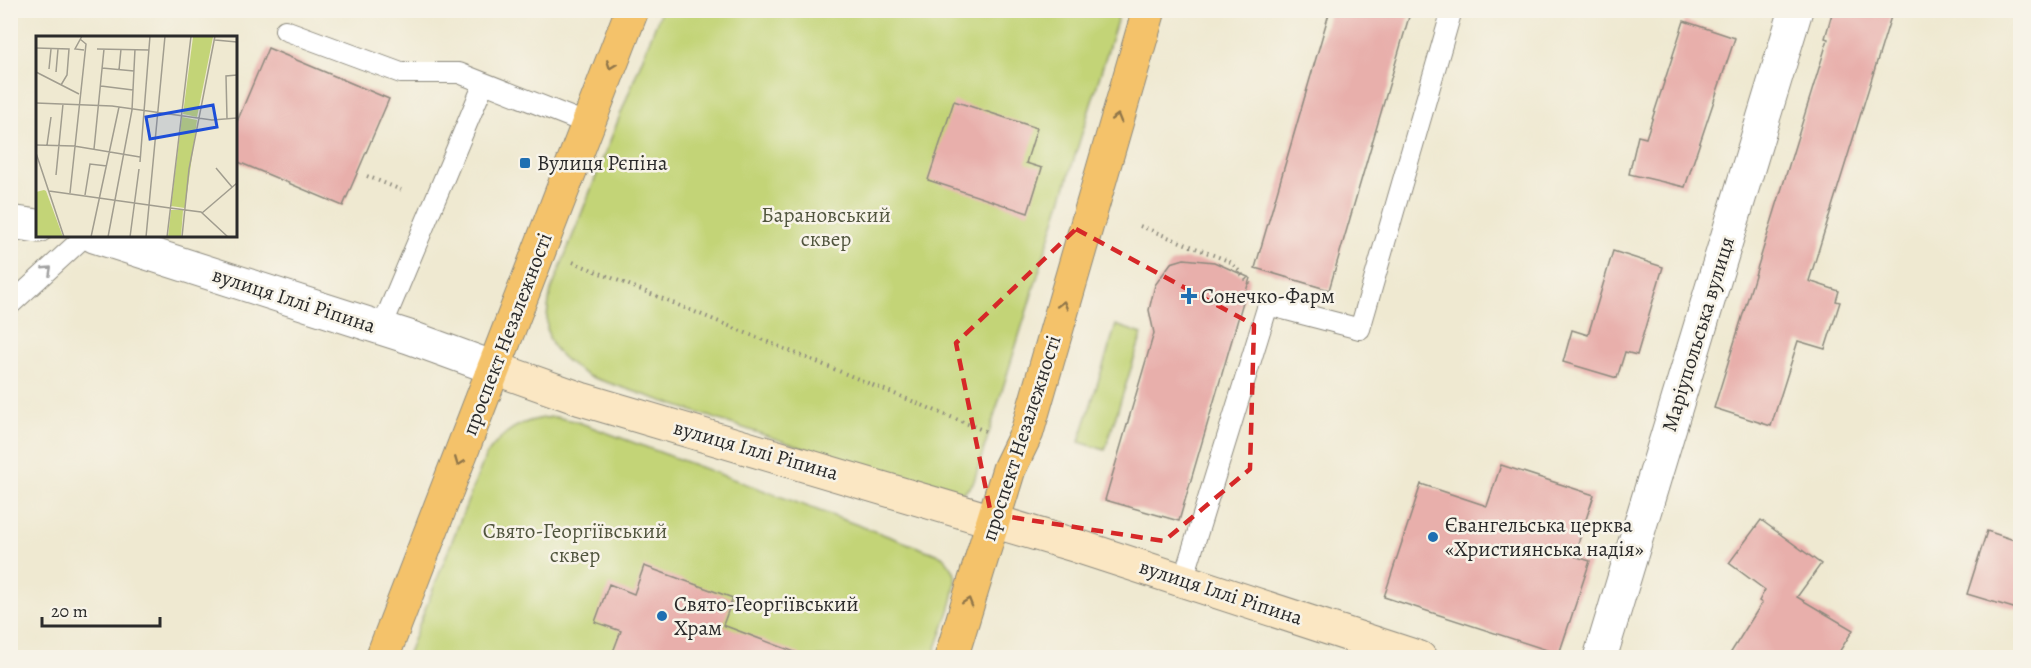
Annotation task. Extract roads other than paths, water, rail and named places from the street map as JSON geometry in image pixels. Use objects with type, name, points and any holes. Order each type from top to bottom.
[{"type":"main road","name":"проспект Незалежності","points":[[382,657],[632,10]]},
{"type":"main road","name":"проспект Незалежності","points":[[951,657],[1009,469],[1027,432],[1149,10]]},
{"type":"street","name":"Маріупольська вулиця","points":[[1600,657],[1796,10]]},
{"type":"street","points":[[10,222],[36,226]]},
{"type":"street","name":"вулиця Іллі Ріпина","points":[[97,237],[381,328],[581,399],[993,520],[1420,657]]},
{"type":"lane","points":[[1183,580],[1268,305],[1360,329],[1452,10]]},
{"type":"lane","points":[[285,30],[401,72],[459,73],[588,124]]},
{"type":"lane","points":[[381,328],[484,83]]},
{"type":"lane","points":[[10,305],[84,237]]},
{"type":"place","name":"Вулиця Рєпіна","points":[[525,163]]},
{"type":"place","name":"Сонечко-Фарм","points":[[1189,296]]},
{"type":"place","name":"Євангельська церква «Християнська надія»","points":[[1433,537]]},
{"type":"place","name":"Свято-Георгіївський Храм","points":[[662,616]]},
{"type":"park label","name":"Барановський сквер","points":[[826,227]]},
{"type":"park label","name":"Свято-Георгіївський сквер","points":[[575,543]]}]
